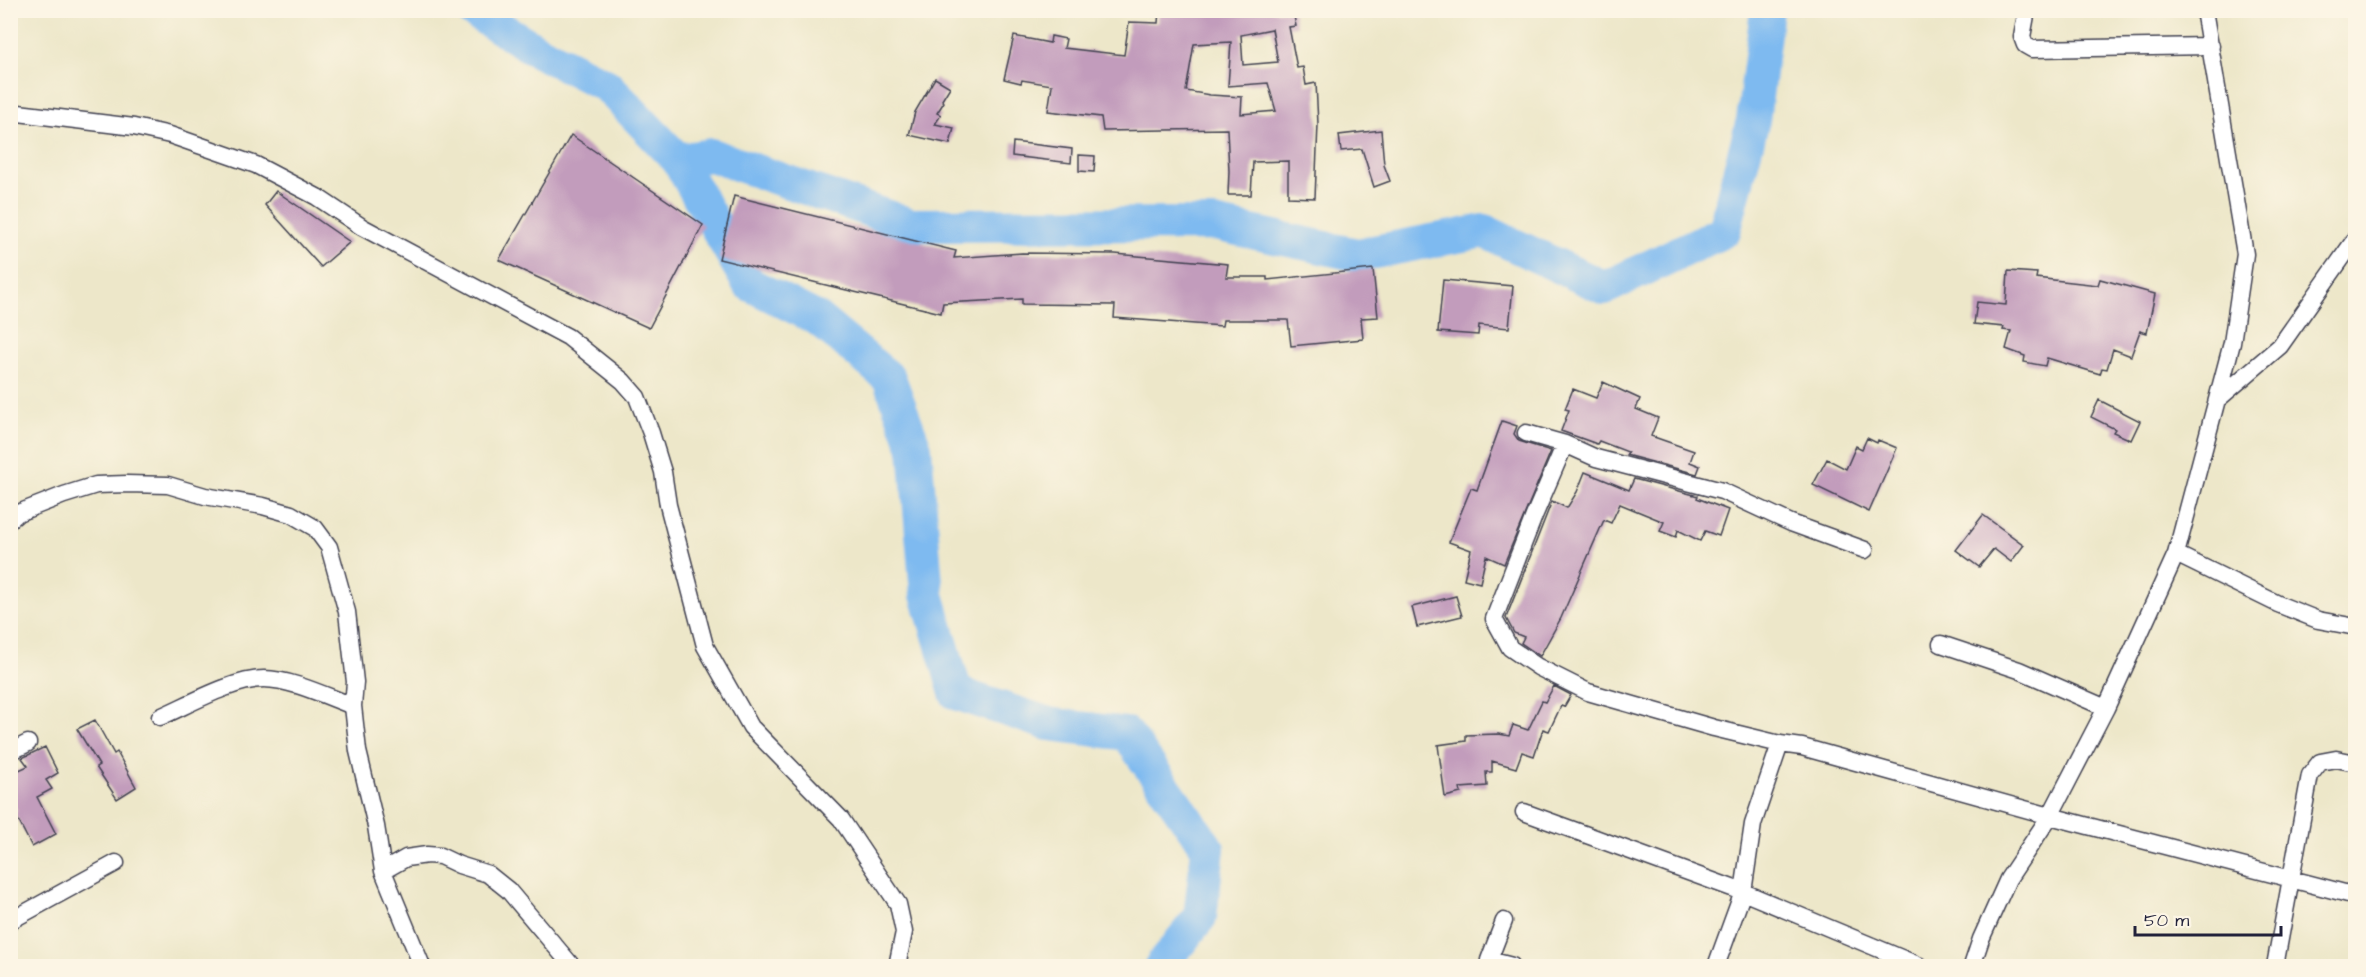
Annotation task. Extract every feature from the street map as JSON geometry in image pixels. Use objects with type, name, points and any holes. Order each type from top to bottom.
[{"type":"street","points":[[2026,10],[2022,37],[2025,45],[2032,49],[2211,46]]},
{"type":"street","points":[[1972,966],[1981,939],[2008,879],[2050,816],[2106,708],[2176,554],[2232,343],[2245,254],[2204,10]]},
{"type":"street","points":[[10,112],[134,127],[170,135],[256,165],[317,197],[362,227],[568,337],[623,381],[637,397],[651,433],[663,472],[668,505],[705,646],[751,727],[841,819],[898,904],[904,932],[897,966]]},
{"type":"street","points":[[2217,400],[2280,346],[2355,238]]},
{"type":"street","points":[[1526,433],[1565,444],[1596,458],[1722,491],[1791,523],[1865,550]]},
{"type":"street","points":[[1565,444],[1494,619],[1510,648],[1538,667],[1588,692],[1780,744],[1802,747],[2050,816],[2355,896]]},
{"type":"street","points":[[10,520],[18,513],[96,485],[168,485],[206,496],[291,514],[315,528],[329,547],[346,612],[355,682],[353,706],[358,751],[384,871],[422,966]]},
{"type":"street","points":[[2176,554],[2298,612],[2318,620],[2355,627]]},
{"type":"street","points":[[1941,644],[2019,670],[2106,708]]},
{"type":"street","points":[[160,717],[227,688],[264,679],[309,690],[353,706]]},
{"type":"street","points":[[10,752],[28,743]]},
{"type":"street","points":[[1716,966],[1743,892],[1754,824],[1780,744]]},
{"type":"street","points":[[2275,966],[2310,775],[2320,762],[2336,759],[2355,763]]},
{"type":"street","points":[[1524,812],[1743,892],[1920,966]]},
{"type":"street","points":[[384,871],[406,858],[427,855],[440,856],[488,874],[508,890],[572,966]]},
{"type":"street","points":[[10,921],[116,862]]},
{"type":"street","points":[[1504,921],[1489,963],[1512,966]]},
{"type":"building","points":[[1159,10],[1293,11],[1296,26],[1289,27],[1297,68],[1303,67],[1306,85],[1316,83],[1318,124],[1315,198],[1288,197],[1288,161],[1253,162],[1251,195],[1228,195],[1227,129],[1103,131],[1101,117],[1048,111],[1052,85],[1022,80],[1021,83],[1004,79],[1014,36],[1050,43],[1051,36],[1066,39],[1064,48],[1124,55],[1129,22],[1158,23]],"holes":[[[1272,29],[1278,62],[1243,65],[1241,35]],[[1231,42],[1228,86],[1268,83],[1276,111],[1241,114],[1242,97],[1186,91],[1194,44]]]},
{"type":"building","points":[[935,78],[950,87],[942,100],[944,102],[937,113],[941,115],[935,124],[954,128],[950,144],[909,135],[915,112]]},
{"type":"building","points":[[1381,130],[1384,165],[1390,181],[1374,187],[1362,149],[1341,151],[1339,135]]},
{"type":"building","points":[[571,135],[703,225],[649,328],[499,260]]},
{"type":"building","points":[[1013,142],[1072,149],[1071,163],[1012,156]]},
{"type":"building","points":[[1079,155],[1095,156],[1094,172],[1079,171]]},
{"type":"building","points":[[276,191],[350,242],[321,267],[265,205]]},
{"type":"building","points":[[734,196],[956,251],[954,258],[1022,253],[1115,254],[1228,264],[1226,277],[1267,277],[1267,280],[1373,269],[1378,317],[1361,318],[1363,339],[1291,346],[1288,320],[1223,320],[1222,326],[1114,318],[1115,305],[1022,304],[1022,299],[943,303],[941,313],[719,259]]},
{"type":"building","points":[[2008,271],[2037,273],[2036,278],[2098,285],[2100,279],[2155,294],[2147,333],[2140,331],[2131,356],[2113,349],[2107,369],[2102,368],[2100,374],[2047,358],[2045,366],[2024,362],[2025,356],[2006,349],[2011,331],[2003,330],[2004,327],[1974,324],[1977,302],[2006,305]]},
{"type":"building","points":[[1443,280],[1513,286],[1509,328],[1479,325],[1478,335],[1438,332]]},
{"type":"building","points":[[1603,382],[1640,399],[1636,409],[1658,418],[1651,436],[1694,451],[1690,462],[1700,466],[1697,474],[1626,455],[1628,452],[1599,441],[1597,444],[1561,431],[1569,410],[1565,409],[1573,389],[1596,398]]},
{"type":"building","points":[[2099,400],[2140,421],[2131,440],[2113,432],[2115,429],[2091,417]]},
{"type":"building","points":[[1502,421],[1517,426],[1514,434],[1519,441],[1551,451],[1504,564],[1486,556],[1480,583],[1464,579],[1471,550],[1449,542],[1471,488],[1477,490]]},
{"type":"building","points":[[1867,438],[1897,448],[1869,512],[1813,485],[1827,459],[1846,469],[1856,446],[1862,449]]},
{"type":"building","points":[[1585,472],[1629,490],[1634,479],[1698,496],[1697,498],[1728,510],[1719,536],[1705,531],[1700,541],[1678,530],[1676,537],[1660,531],[1664,522],[1620,504],[1611,523],[1604,520],[1561,618],[1540,656],[1521,643],[1524,637],[1514,633],[1506,618],[1552,501],[1567,508]]},
{"type":"building","points":[[1983,515],[2024,545],[2011,562],[1994,549],[1979,567],[1956,550]]},
{"type":"building","points":[[1456,596],[1462,616],[1417,627],[1412,607]]},
{"type":"building","points":[[1554,686],[1571,695],[1564,707],[1561,706],[1549,731],[1543,729],[1534,756],[1522,752],[1516,768],[1492,761],[1492,772],[1486,772],[1487,786],[1460,788],[1461,793],[1445,797],[1438,745],[1466,741],[1466,735],[1509,736],[1513,725],[1528,730],[1542,701],[1545,702]]},
{"type":"building","points":[[95,720],[114,754],[117,752],[136,787],[117,799],[96,767],[99,765],[77,729]]},
{"type":"building","points":[[45,747],[58,773],[46,780],[52,789],[37,797],[56,834],[32,847],[10,799],[10,774],[28,766],[22,758]]},
{"type":"waterway","points":[[471,10],[538,51],[607,86],[678,160],[749,284],[818,319],[889,378],[915,448],[927,595],[956,693],[1049,724],[1127,734],[1208,849],[1200,917],[1161,966]]},
{"type":"waterway","points":[[678,160],[711,155],[911,225],[1214,224],[1358,255],[1484,231],[1605,288],[1724,231],[1753,120],[1767,10]]}]
